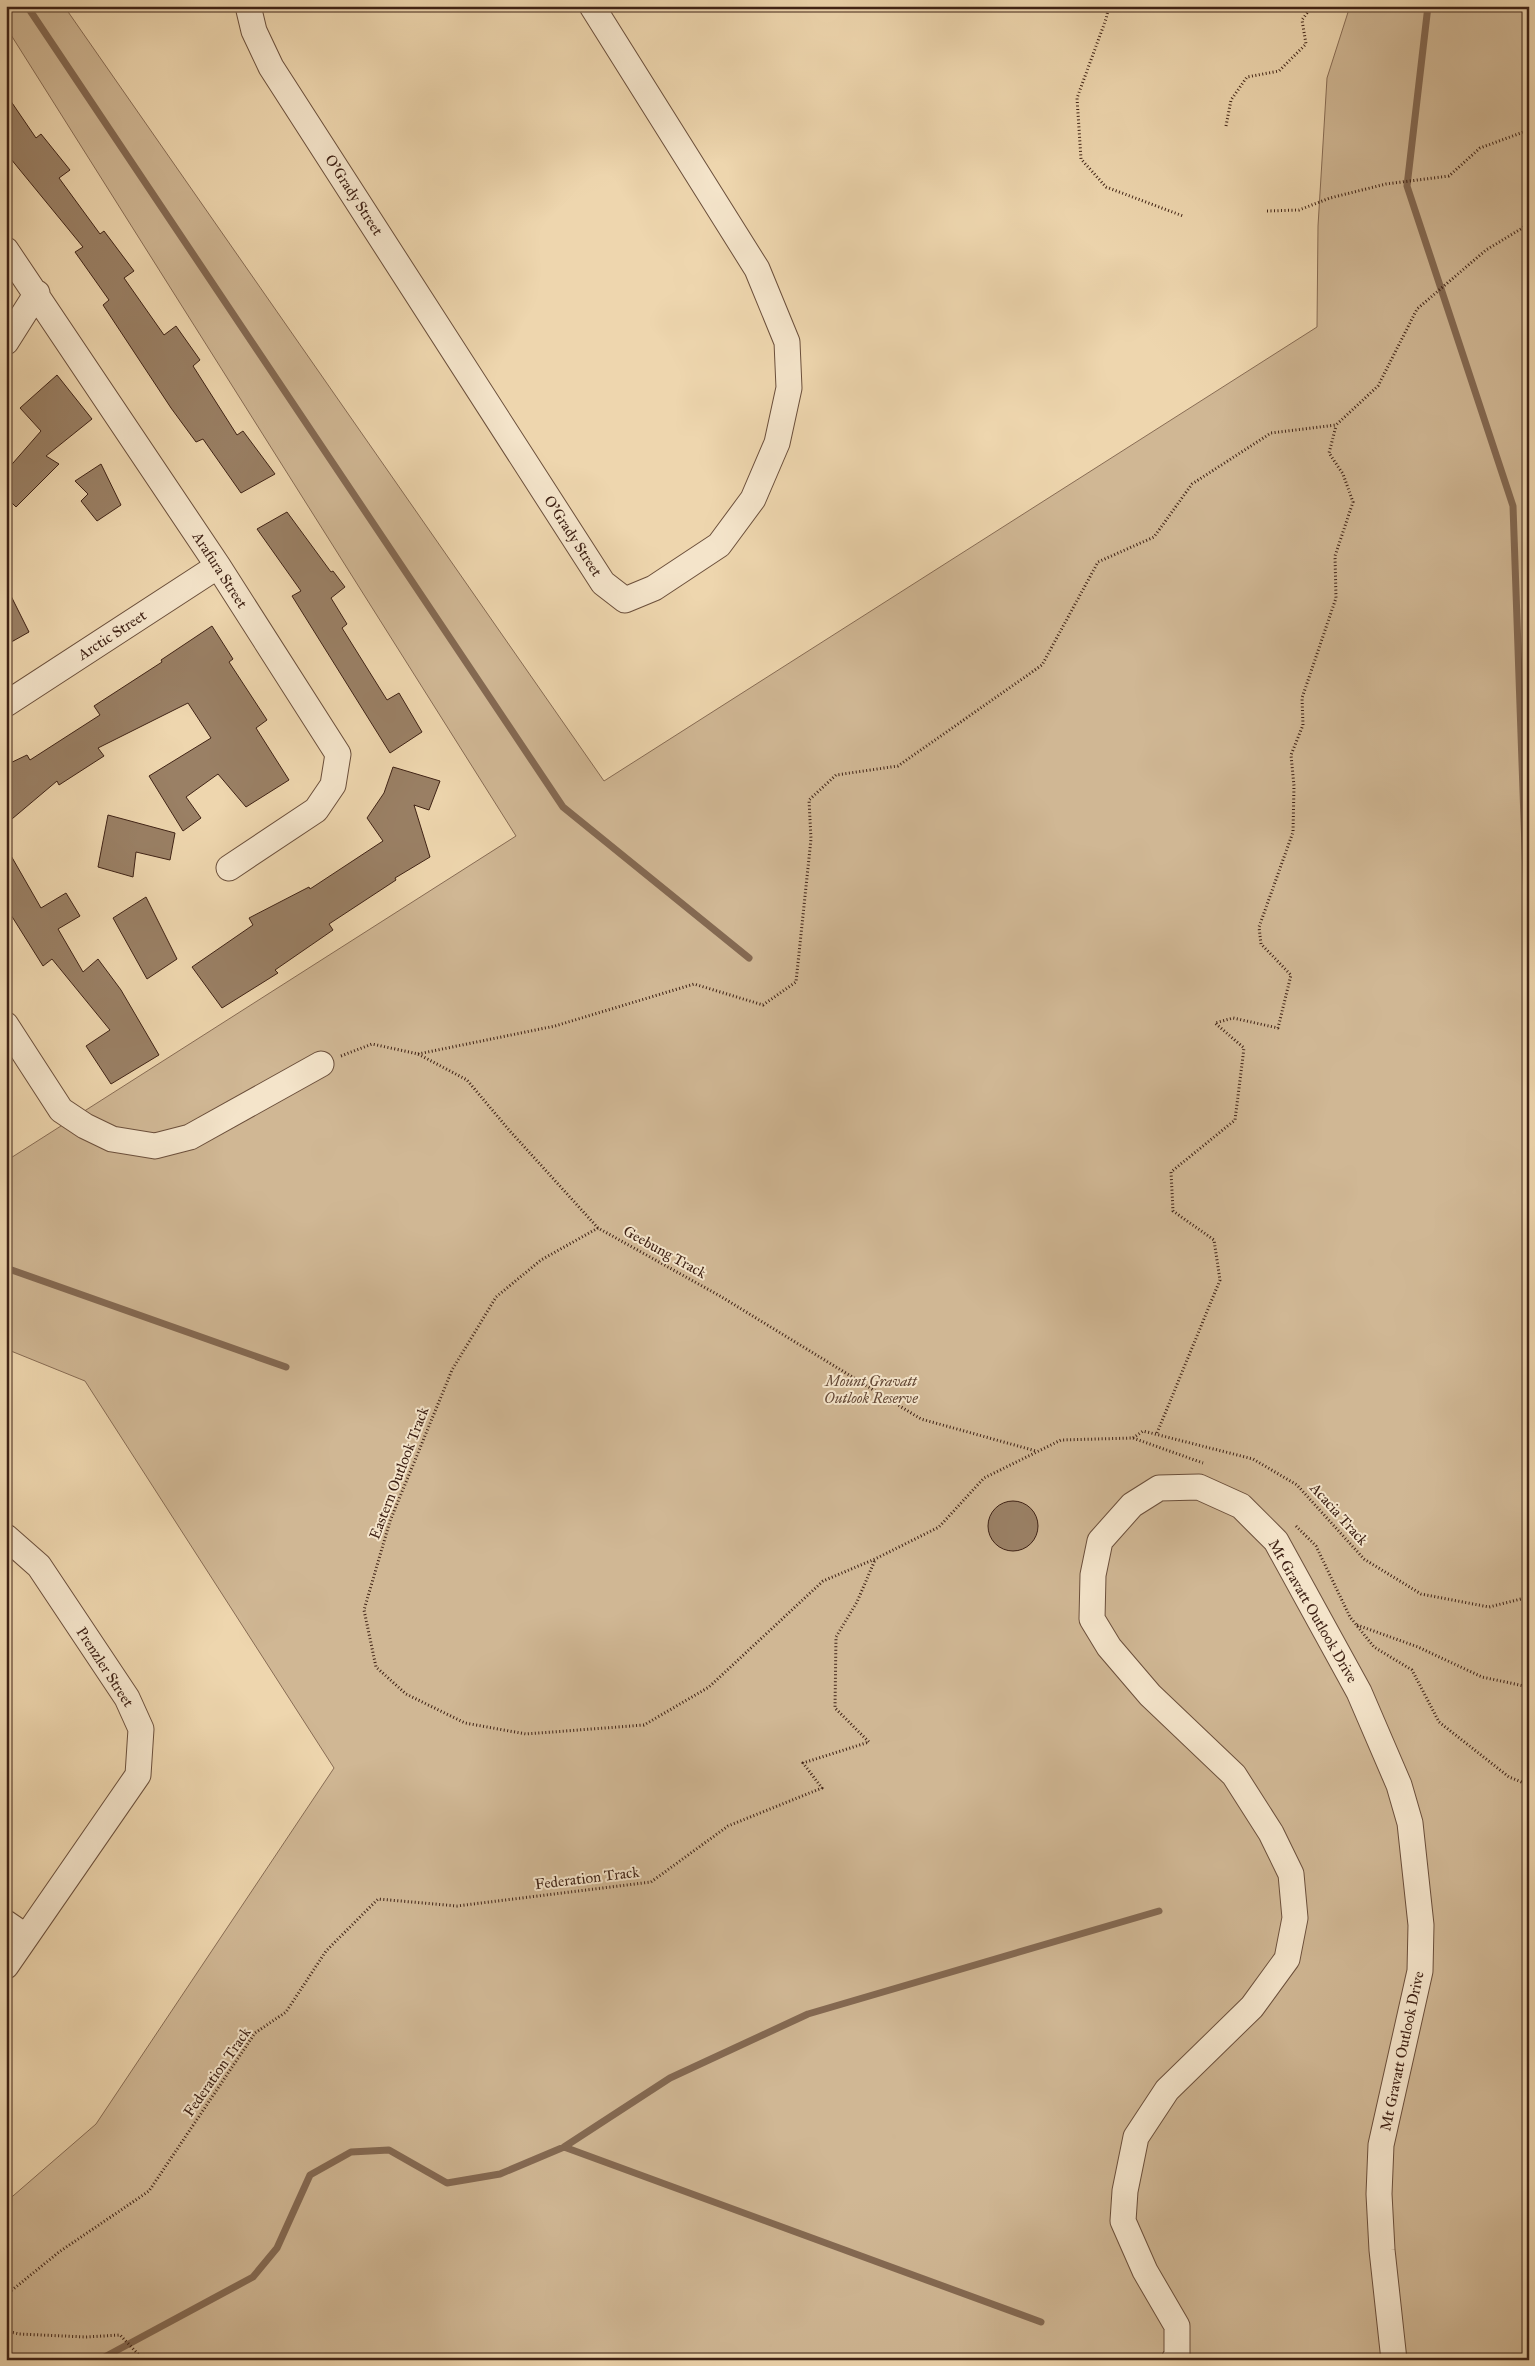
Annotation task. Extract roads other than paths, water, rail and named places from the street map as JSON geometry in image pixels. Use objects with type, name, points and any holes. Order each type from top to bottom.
[{"type":"street","name":"O'Grady Street","points":[[248,6],[254,31],[271,67],[603,582],[625,600],[654,588],[719,545],[753,499],[777,442],[790,388],[787,342],[757,269],[592,6]]},
{"type":"street","name":"Arafura Street","points":[[6,250],[37,293],[218,566],[338,754],[333,785],[316,810],[229,868]]},
{"type":"street","points":[[6,342],[37,293]]},
{"type":"street","name":"Arctic Street","points":[[6,704],[218,566]]},
{"type":"street","points":[[6,1025],[61,1110],[85,1126],[112,1139],[155,1146],[190,1137],[320,1064]]},
{"type":"street","name":"Mt Gravatt Outlook Drive","points":[[1174,2360],[1177,2354],[1177,2326],[1145,2270],[1123,2221],[1125,2191],[1136,2137],[1168,2090],[1252,2007],[1287,1959],[1295,1918],[1291,1874],[1271,1833],[1234,1776],[1150,1695],[1109,1647],[1092,1619],[1093,1575],[1100,1541],[1132,1506],[1159,1488],[1199,1487],[1240,1506],[1276,1540],[1359,1692],[1399,1785],[1410,1823],[1421,1925],[1420,1971],[1381,2145],[1379,2194],[1382,2250],[1394,2360]]},
{"type":"street","name":"Prenzler Street","points":[[6,1537],[38,1566],[127,1698],[142,1729],[138,1775],[16,1930],[6,1966]]},
{"type":"waterway","points":[[27,6],[563,807],[749,958]]},
{"type":"waterway","points":[[1428,6],[1407,186],[1513,506],[1529,962]]},
{"type":"waterway","points":[[6,1268],[286,1367]]},
{"type":"waterway","points":[[99,2360],[253,2277],[277,2248],[310,2175],[351,2152],[389,2150],[447,2183],[500,2174],[564,2147],[670,2078],[808,2014],[1159,1911]]},
{"type":"waterway","points":[[564,2147],[1041,2322]]},
{"type":"park label","name":"Mount Gravatt Outlook Reserve","points":[[871,1390]]}]
